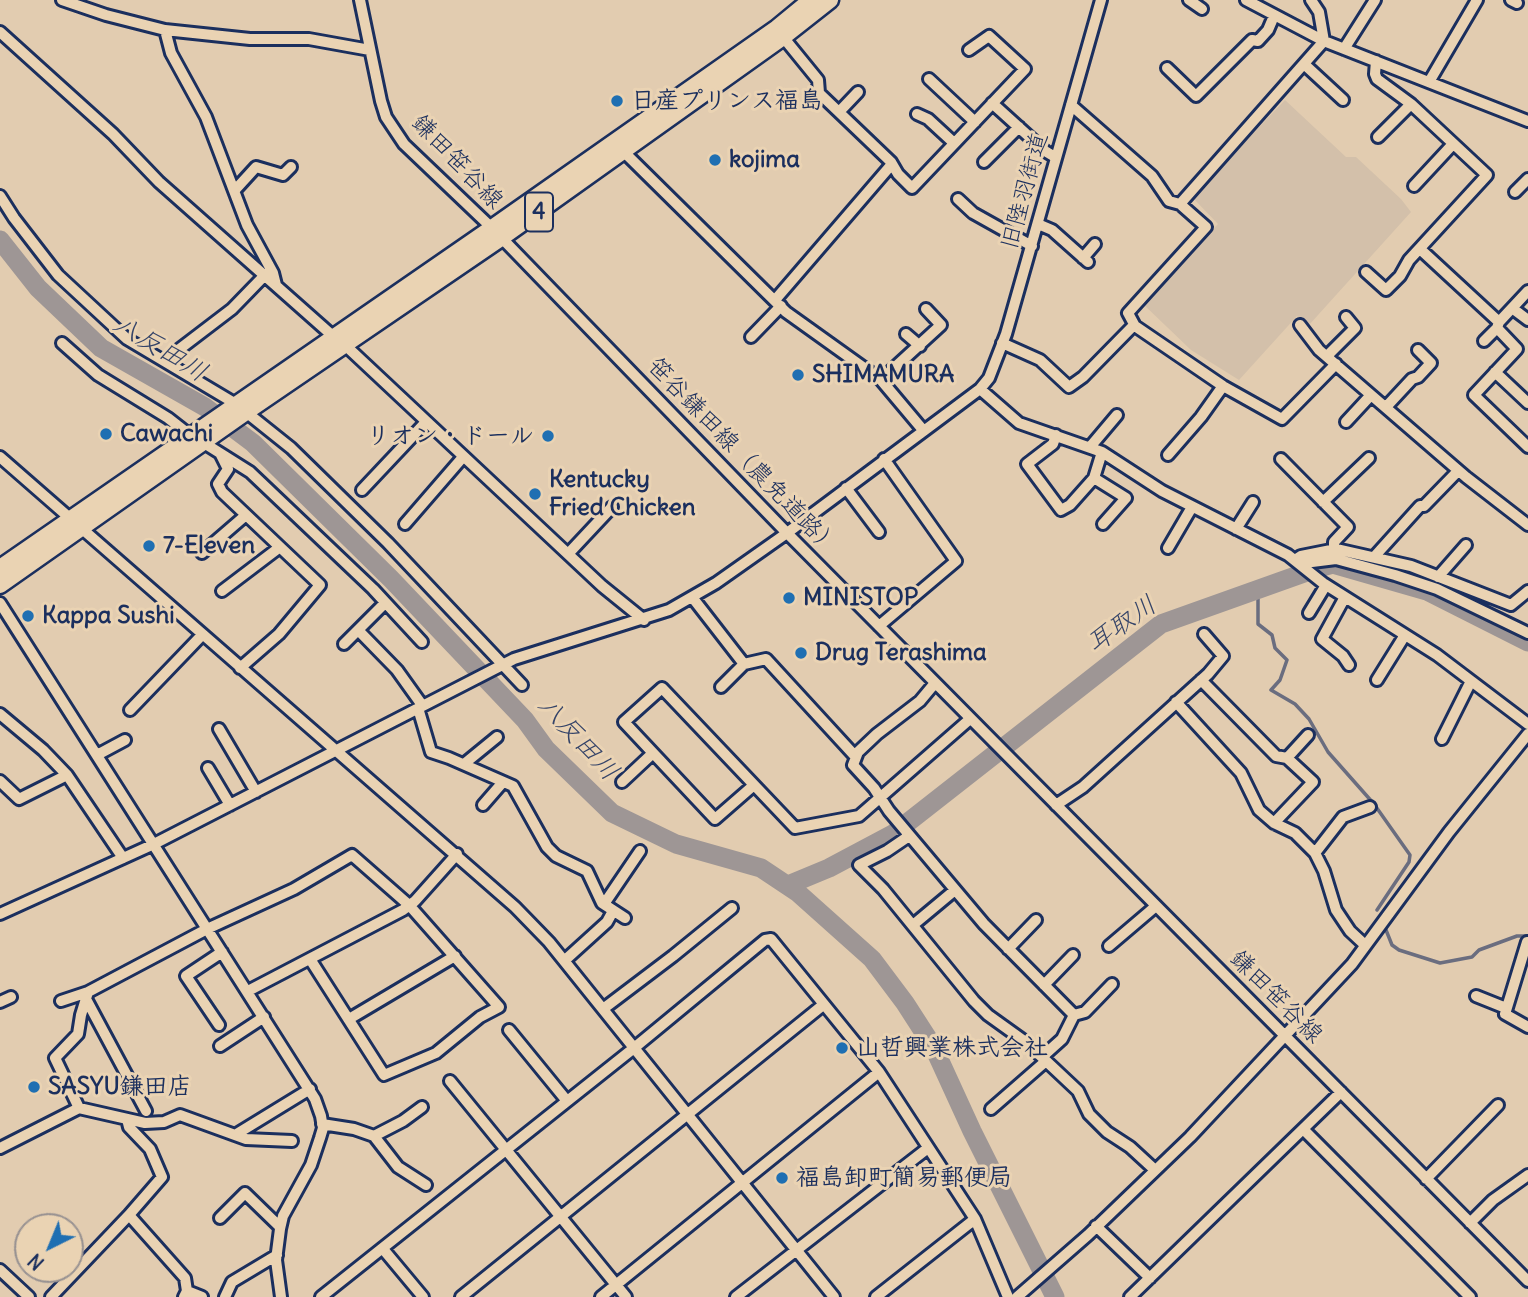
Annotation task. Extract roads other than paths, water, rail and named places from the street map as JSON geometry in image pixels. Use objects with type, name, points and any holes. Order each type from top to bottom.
[{"type":"highway","name":"4","points":[[497,233],[777,28],[811,0]]},
{"type":"highway","name":"4","points":[[0,585],[77,524],[200,437],[497,233],[624,152],[831,0]]},
{"type":"highway","name":"4","points":[[0,568],[77,524]]},
{"type":"street","points":[[62,0],[164,30],[250,39],[309,39],[369,47]]},
{"type":"street","name":"鎌田笹谷線","points":[[360,0],[381,102],[395,131],[419,159],[497,233]]},
{"type":"street","name":"旧陸羽街道","points":[[980,389],[989,378],[1032,246],[1101,0]]},
{"type":"street","points":[[1189,0],[1202,9]]},
{"type":"street","points":[[1246,0],[1324,41],[1528,121]]},
{"type":"street","points":[[1311,0],[1319,12],[1324,41]]},
{"type":"street","points":[[1344,49],[1375,0]]},
{"type":"street","points":[[1429,82],[1477,0]]},
{"type":"street","points":[[1167,68],[1196,96],[1252,40],[1258,41],[1268,30],[1274,16]]},
{"type":"street","points":[[164,30],[170,53],[206,117],[247,225],[273,273],[276,285]]},
{"type":"street","points":[[0,49],[4,35],[113,134],[159,182],[339,341],[643,620]]},
{"type":"street","points":[[783,37],[818,80],[819,93],[892,164],[912,188],[1025,69],[989,36],[969,50]]},
{"type":"street","points":[[1180,204],[1324,41]]},
{"type":"street","points":[[1366,272],[1386,290],[1487,175],[1411,104],[1377,79],[1376,61]]},
{"type":"street","points":[[1304,64],[1343,100]]},
{"type":"street","points":[[929,79],[975,122]]},
{"type":"street","points":[[839,112],[858,92]]},
{"type":"street","points":[[992,103],[1055,157]]},
{"type":"street","points":[[1378,137],[1411,104]]},
{"type":"street","points":[[1071,105],[1152,176],[1169,201],[1180,204],[1206,227],[1128,313],[1134,325],[1223,386],[1282,419],[1355,328],[1346,317]]},
{"type":"street","points":[[917,114],[928,119],[954,143]]},
{"type":"street","points":[[984,162],[1019,127]]},
{"type":"street","points":[[1414,186],[1454,144]]},
{"type":"street","points":[[624,152],[778,303],[830,345],[881,380],[923,430]]},
{"type":"street","points":[[751,337],[892,164]]},
{"type":"street","points":[[235,190],[256,167],[283,175],[291,167]]},
{"type":"street","points":[[1516,192],[1528,179]]},
{"type":"street","points":[[0,196],[58,275],[127,339],[239,410],[301,457],[397,553],[522,685]]},
{"type":"street","points":[[958,199],[973,213],[1032,246]]},
{"type":"street","points":[[1038,224],[1052,230],[1085,260],[1095,244]]},
{"type":"street","name":"笹谷鎌田線（農免道路）","points":[[497,233],[993,743]]},
{"type":"street","points":[[1420,249],[1498,325],[1517,349],[1474,395],[1528,447]]},
{"type":"street","points":[[173,354],[232,309],[265,275]]},
{"type":"street","points":[[1484,341],[1528,291]]},
{"type":"street","points":[[1512,308],[1528,320]]},
{"type":"street","points":[[881,380],[941,325],[926,309]]},
{"type":"street","points":[[1002,342],[1040,360],[1069,387],[1083,377],[1134,325]]},
{"type":"street","points":[[1300,325],[1331,360],[1458,471],[1528,525]]},
{"type":"street","points":[[906,334],[920,346]]},
{"type":"street","points":[[62,343],[98,375],[200,437],[250,472],[422,642]]},
{"type":"street","points":[[1386,407],[1431,363],[1418,350]]},
{"type":"street","points":[[1495,372],[1528,403]]},
{"type":"street","points":[[1168,455],[1201,417],[1223,386]]},
{"type":"street","points":[[0,914],[154,844],[514,659],[669,611],[716,583],[787,533],[980,389],[1019,423],[1102,452],[1162,491],[1300,563],[1324,584],[1405,635],[1528,723]]},
{"type":"street","points":[[1346,422],[1371,394]]},
{"type":"street","points":[[1090,447],[1117,415]]},
{"type":"street","points":[[362,491],[426,422]]},
{"type":"street","points":[[1056,435],[1053,444],[1027,464],[1061,510],[1070,505],[1094,478],[1102,452]]},
{"type":"street","points":[[220,453],[228,469],[218,484],[222,492],[320,585],[279,634],[240,668]]},
{"type":"street","points":[[0,457],[515,906],[564,961],[834,1297]]},
{"type":"street","points":[[405,524],[463,457]]},
{"type":"street","points":[[1323,502],[1369,458]]},
{"type":"street","points":[[879,626],[956,561],[884,459]]},
{"type":"street","points":[[1281,459],[1348,527],[1334,542],[1334,549]]},
{"type":"street","points":[[1374,557],[1420,506],[1424,506],[1458,471]]},
{"type":"street","points":[[1094,478],[1126,498],[1103,524]]},
{"type":"street","points":[[846,488],[879,532]]},
{"type":"street","points":[[1236,530],[1253,502]]},
{"type":"street","points":[[568,554],[612,507]]},
{"type":"street","points":[[1168,548],[1192,507]]},
{"type":"street","points":[[202,553],[246,515]]},
{"type":"street","points":[[1438,577],[1466,545]]},
{"type":"street","points":[[222,591],[279,547]]},
{"type":"street","points":[[1300,563],[1301,556],[1334,549],[1410,566],[1511,605],[1528,591]]},
{"type":"street","points":[[1300,563],[1336,559],[1395,575],[1437,589],[1528,633]]},
{"type":"street","points":[[1309,613],[1324,584]]},
{"type":"street","points":[[692,597],[744,664]]},
{"type":"street","points":[[1345,597],[1322,639],[1343,656],[1349,665]]},
{"type":"street","points":[[0,603],[310,1089],[322,1124],[316,1153],[283,1216],[280,1227],[277,1255],[281,1297]]},
{"type":"street","points":[[344,644],[385,603]]},
{"type":"street","points":[[358,630],[397,670],[420,707],[430,752],[513,786],[547,847],[556,856],[587,871],[597,896],[625,918]]},
{"type":"street","points":[[1056,805],[1083,787],[1201,680],[1223,656],[1204,634]]},
{"type":"street","points":[[130,710],[202,635]]},
{"type":"street","points":[[1377,680],[1405,635]]},
{"type":"street","points":[[721,687],[744,664],[766,659],[855,756]]},
{"type":"street","points":[[1201,680],[1276,757],[1287,758],[1313,782],[1274,823]]},
{"type":"street","points":[[1442,739],[1471,681]]},
{"type":"street","points":[[935,683],[920,701],[877,734],[855,756],[853,765],[908,834],[1007,949],[1074,1015]]},
{"type":"street","points":[[754,785],[715,819],[624,722],[662,688],[795,828],[859,816],[970,719]]},
{"type":"street","points":[[1176,702],[1241,773],[1259,810],[1274,823],[1295,833],[1315,853],[1324,871],[1336,910],[1350,931],[1365,945]]},
{"type":"street","points":[[0,714],[43,750],[67,775],[123,858]]},
{"type":"street","points":[[219,729],[256,792]]},
{"type":"street","points":[[1017,1297],[1190,1137],[1352,964],[1449,832],[1528,734]]},
{"type":"street","points":[[1287,758],[1308,735]]},
{"type":"street","points":[[464,764],[497,737]]},
{"type":"street","points":[[97,755],[125,740]]},
{"type":"street","name":"鎌田笹谷線","points":[[993,743],[1528,1281]]},
{"type":"street","points":[[622,782],[653,753]]},
{"type":"street","points":[[208,768],[230,805]]},
{"type":"street","points":[[0,781],[19,799],[67,775]]},
{"type":"street","points":[[483,805],[503,782]]},
{"type":"street","points":[[1315,853],[1342,817],[1370,807]]},
{"type":"street","points":[[908,834],[887,851],[859,865],[883,889],[974,1001],[988,1015],[1027,1043],[1078,1091],[1088,1114],[1155,1170]]},
{"type":"street","points":[[564,961],[607,922],[609,907],[640,852]]},
{"type":"street","points":[[248,991],[409,905],[457,854]]},
{"type":"street","points":[[61,1001],[87,995],[207,929],[294,889],[352,855],[409,905],[499,1007],[480,1017],[436,1053],[384,1075],[310,959]]},
{"type":"street","points":[[913,926],[955,890]]},
{"type":"street","points":[[1109,946],[1156,906]]},
{"type":"street","points":[[603,1009],[673,957],[732,908]]},
{"type":"street","points":[[1007,949],[1036,920]]},
{"type":"street","points":[[321,1297],[765,940],[771,939],[879,1072],[975,1219],[1008,1297]]},
{"type":"street","points":[[1527,942],[1525,957],[1505,1014],[1528,1027]]},
{"type":"street","points":[[219,1025],[186,976],[222,952]]},
{"type":"street","points":[[1044,985],[1073,955]]},
{"type":"street","points":[[349,1019],[455,956]]},
{"type":"street","points":[[992,1110],[1062,1039],[1074,1015],[1084,1012],[1112,984]]},
{"type":"street","points":[[79,1108],[55,1058],[78,1034],[87,995]]},
{"type":"street","points":[[87,995],[146,1111]]},
{"type":"street","points":[[1476,996],[1506,1008]]},
{"type":"street","points":[[0,1002],[11,997]]},
{"type":"street","points":[[461,1297],[823,1005]]},
{"type":"street","points":[[220,1046],[264,1017]]},
{"type":"street","points":[[509,1030],[567,1101]]},
{"type":"street","points":[[601,1297],[879,1072]]},
{"type":"street","points":[[450,1081],[626,1297]]},
{"type":"street","points":[[235,1135],[310,1089]]},
{"type":"street","points":[[1130,1297],[1341,1092]]},
{"type":"street","points":[[1426,1179],[1498,1105]]},
{"type":"street","points":[[374,1136],[403,1121],[422,1107]]},
{"type":"street","points":[[0,1148],[79,1108],[145,1123],[164,1122],[180,1115],[235,1135],[257,1140],[292,1141]]},
{"type":"street","points":[[51,1297],[162,1177],[150,1149],[129,1127],[127,1119]]},
{"type":"street","points":[[322,1124],[354,1129],[374,1136],[398,1167],[426,1185]]},
{"type":"street","points":[[1303,1129],[1470,1297]]},
{"type":"street","points":[[736,1297],[928,1148]]},
{"type":"street","points":[[1470,1223],[1493,1200],[1528,1175]]},
{"type":"street","points":[[220,1218],[245,1193],[280,1227]]},
{"type":"street","points":[[129,1215],[185,1278],[186,1294],[202,1297]]},
{"type":"street","points":[[876,1297],[975,1219]]},
{"type":"street","points":[[1096,1226],[1150,1278]]},
{"type":"street","points":[[383,1249],[423,1297]]},
{"type":"street","points":[[225,1297],[232,1282],[277,1255]]},
{"type":"street","points":[[0,1270],[29,1297]]},
{"type":"waterway","name":"八反田川","points":[[0,240],[38,288],[101,348],[205,407],[253,443],[391,579],[525,720],[546,749],[612,813],[676,844],[761,868],[797,892],[872,959],[934,1048],[1055,1297]]},
{"type":"waterway","name":"耳取川","points":[[788,885],[829,868],[893,834],[1161,624],[1318,568],[1333,564],[1427,591],[1528,642]]},
{"type":"waterway","points":[[1258,591],[1258,624],[1272,635],[1275,648],[1287,660],[1280,680],[1271,690],[1295,704],[1309,719],[1328,752],[1374,804],[1410,855],[1409,862],[1377,910]]},
{"type":"waterway","points":[[1386,930],[1392,945],[1399,950],[1440,963],[1472,957],[1479,950],[1517,936],[1528,936]]},
{"type":"place","name":"日産プリンス福島","points":[[617,101]]},
{"type":"place","name":"kojima","points":[[715,160]]},
{"type":"place","name":"SHIMAMURA","points":[[798,375]]},
{"type":"place","name":"Cawachi","points":[[106,434]]},
{"type":"place","name":"リオン・ドール","points":[[548,436]]},
{"type":"place","name":"Kentucky Fried Chicken","points":[[535,494]]},
{"type":"place","name":"7-Eleven","points":[[149,546]]},
{"type":"place","name":"MINISTOP","points":[[789,598]]},
{"type":"place","name":"Kappa Sushi","points":[[28,616]]},
{"type":"place","name":"Drug Terashima","points":[[801,653]]},
{"type":"place","name":"山哲興業株式会社","points":[[842,1048]]},
{"type":"place","name":"SASYU鎌田店","points":[[34,1087]]},
{"type":"place","name":"福島卸町簡易郵便局","points":[[782,1178]]}]
